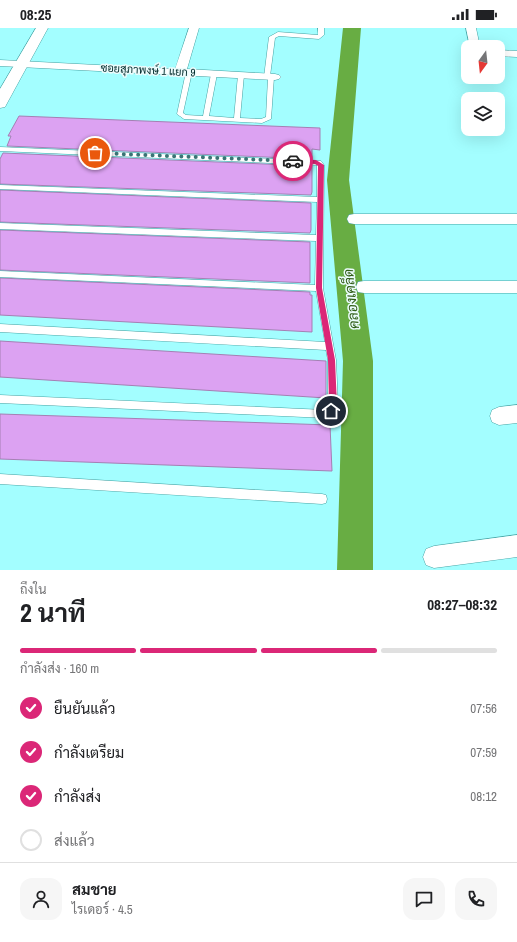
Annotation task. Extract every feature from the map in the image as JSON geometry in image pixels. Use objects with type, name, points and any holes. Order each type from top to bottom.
[{"type":"street","points":[[2,96],[42,28]]},
{"type":"street","points":[[184,72],[194,28]]},
{"type":"street","points":[[471,28],[474,40]]},
{"type":"street","points":[[505,53],[517,54]]},
{"type":"street","name":"ซอยสุภาพงษ์ 1 แยก 9","points":[[0,63],[271,77]]},
{"type":"street","points":[[354,219],[517,219]]},
{"type":"street","points":[[364,287],[517,287]]},
{"type":"street","points":[[499,416],[517,414]]},
{"type":"street","points":[[434,557],[517,546]]},
{"type":"lane","points":[[184,72],[180,114],[184,117],[262,121],[268,118],[272,37],[274,35],[319,37],[321,35],[321,28]]},
{"type":"lane","points":[[206,118],[214,74]]},
{"type":"lane","points":[[237,120],[241,75]]},
{"type":"lane","points":[[0,149],[316,162],[321,165],[319,288],[332,360],[333,406],[331,411],[326,414],[0,399]]},
{"type":"lane","points":[[0,187],[320,200]]},
{"type":"lane","points":[[0,226],[320,238]]},
{"type":"lane","points":[[0,274],[319,288]]},
{"type":"lane","points":[[0,328],[329,346]]},
{"type":"lane","points":[[0,479],[322,499]]},
{"type":"building","points":[[19,116],[320,128],[320,150],[312,149],[312,159],[7,146],[11,136],[8,136]]},
{"type":"building","points":[[3,153],[312,166],[312,192],[311,195],[0,184],[0,159]]},
{"type":"building","points":[[0,190],[311,203],[311,230],[310,233],[0,222]]},
{"type":"building","points":[[0,230],[310,242],[310,283],[0,270]]},
{"type":"building","points":[[0,278],[310,292],[310,295],[312,295],[312,332],[0,315]]},
{"type":"building","points":[[0,341],[326,361],[326,398],[0,377]]},
{"type":"building","points":[[0,414],[330,425],[332,471],[0,459]]},
{"type":"waterway","name":"คลองเคล็ด","points":[[352,28],[338,180],[358,361],[355,570]]},
{"type":"way so far","points":[[95,153],[293,161]]},
{"type":"route","points":[[293,161],[316,162],[321,165],[319,288],[332,360],[333,406],[331,411]]}]
